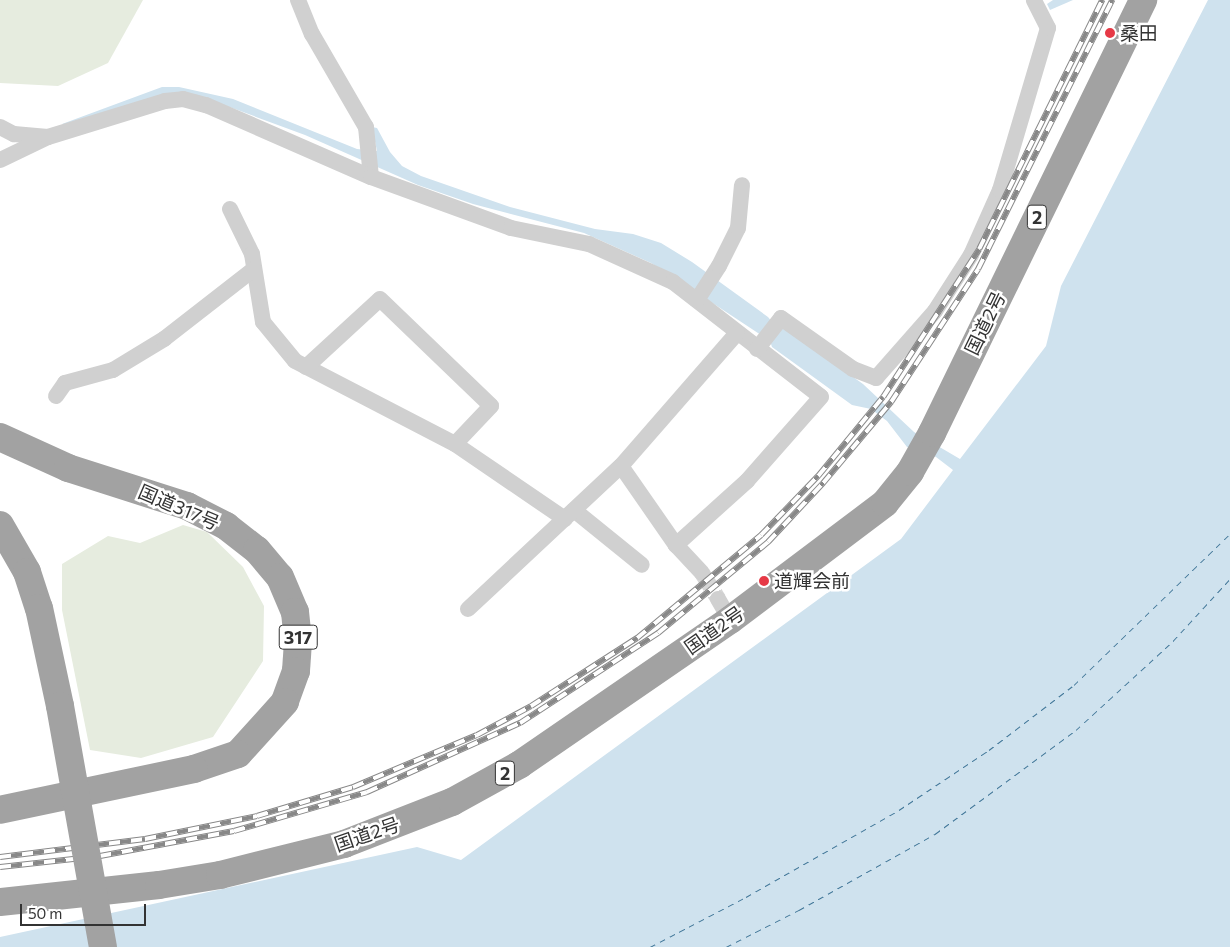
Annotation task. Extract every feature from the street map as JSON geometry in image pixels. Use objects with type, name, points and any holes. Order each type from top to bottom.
[{"type":"highway","name":"国道2号","points":[[0,902],[159,886],[220,875],[344,844],[452,802],[520,765],[724,610],[884,503],[926,444],[1142,0]]},
{"type":"highway","name":"国道317号","points":[[0,437],[68,468],[187,506],[226,526],[257,550],[280,577],[294,612],[298,642],[296,671],[285,702],[238,754],[194,769],[0,810]]},
{"type":"highway","points":[[0,525],[27,572],[39,608],[60,706],[103,947]]},
{"type":"street","points":[[298,0],[312,34],[366,127],[370,165]]},
{"type":"street","points":[[758,349],[781,318],[853,369],[876,378],[935,311],[971,255],[1000,190],[1048,28],[1034,0]]},
{"type":"street","points":[[0,160],[48,137],[165,101],[183,99],[370,165],[511,228],[589,244],[673,282],[821,397],[747,481],[676,545]]},
{"type":"street","points":[[0,127],[14,134],[48,137]]},
{"type":"street","points":[[696,300],[719,266],[738,228],[742,185]]},
{"type":"street","points":[[230,209],[252,254],[263,322],[294,361],[455,444],[570,514],[642,564]]},
{"type":"street","points":[[56,396],[65,383],[113,370],[164,339],[254,269]]},
{"type":"street","points":[[306,367],[380,299],[491,406],[455,444]]},
{"type":"street","points":[[468,609],[621,466],[737,333]]},
{"type":"street","points":[[621,466],[676,545],[702,573]]},
{"type":"shaded area","points":[[0,0],[143,0],[108,63],[58,86],[0,83]]},
{"type":"shaded area","points":[[183,525],[207,532],[243,567],[264,606],[263,661],[213,737],[141,758],[90,750],[62,610],[62,564],[108,536],[140,543]]},
{"type":"water","points":[[1053,0],[1073,0],[1050,10],[1047,4]]},
{"type":"water","points":[[1208,0],[1230,0],[1230,947],[0,947],[0,937],[417,847],[461,860],[901,539],[953,470],[936,457],[907,447],[887,421],[871,409],[852,405],[772,347],[770,341],[651,263],[584,233],[473,204],[418,185],[305,135],[205,98],[71,126],[62,124],[162,87],[179,87],[233,99],[357,149],[377,151],[372,127],[377,128],[390,152],[402,166],[421,176],[510,207],[595,229],[633,234],[661,243],[692,262],[768,317],[777,328],[784,328],[863,384],[914,432],[960,459],[1046,346],[1061,286]]},
{"type":"ferry route","points":[[650,947],[746,897],[899,810],[989,750],[1074,685],[1230,534]]},
{"type":"ferry route","points":[[726,947],[799,910],[935,834],[1076,730],[1173,641],[1230,579]]},
{"type":"tunnel","points":[[702,573],[718,599]]},
{"type":"railway","points":[[0,857],[145,839],[257,816],[353,787],[477,735],[531,706],[637,638],[761,535],[818,476],[883,397],[979,249],[1102,0]]},
{"type":"railway","points":[[0,867],[100,856],[234,831],[367,792],[520,723],[658,633],[768,542],[823,483],[891,402],[978,269],[1112,0]]},
{"type":"place","name":"桑田","points":[[1110,33]]},
{"type":"place","name":"道輝会前","points":[[764,581]]}]
